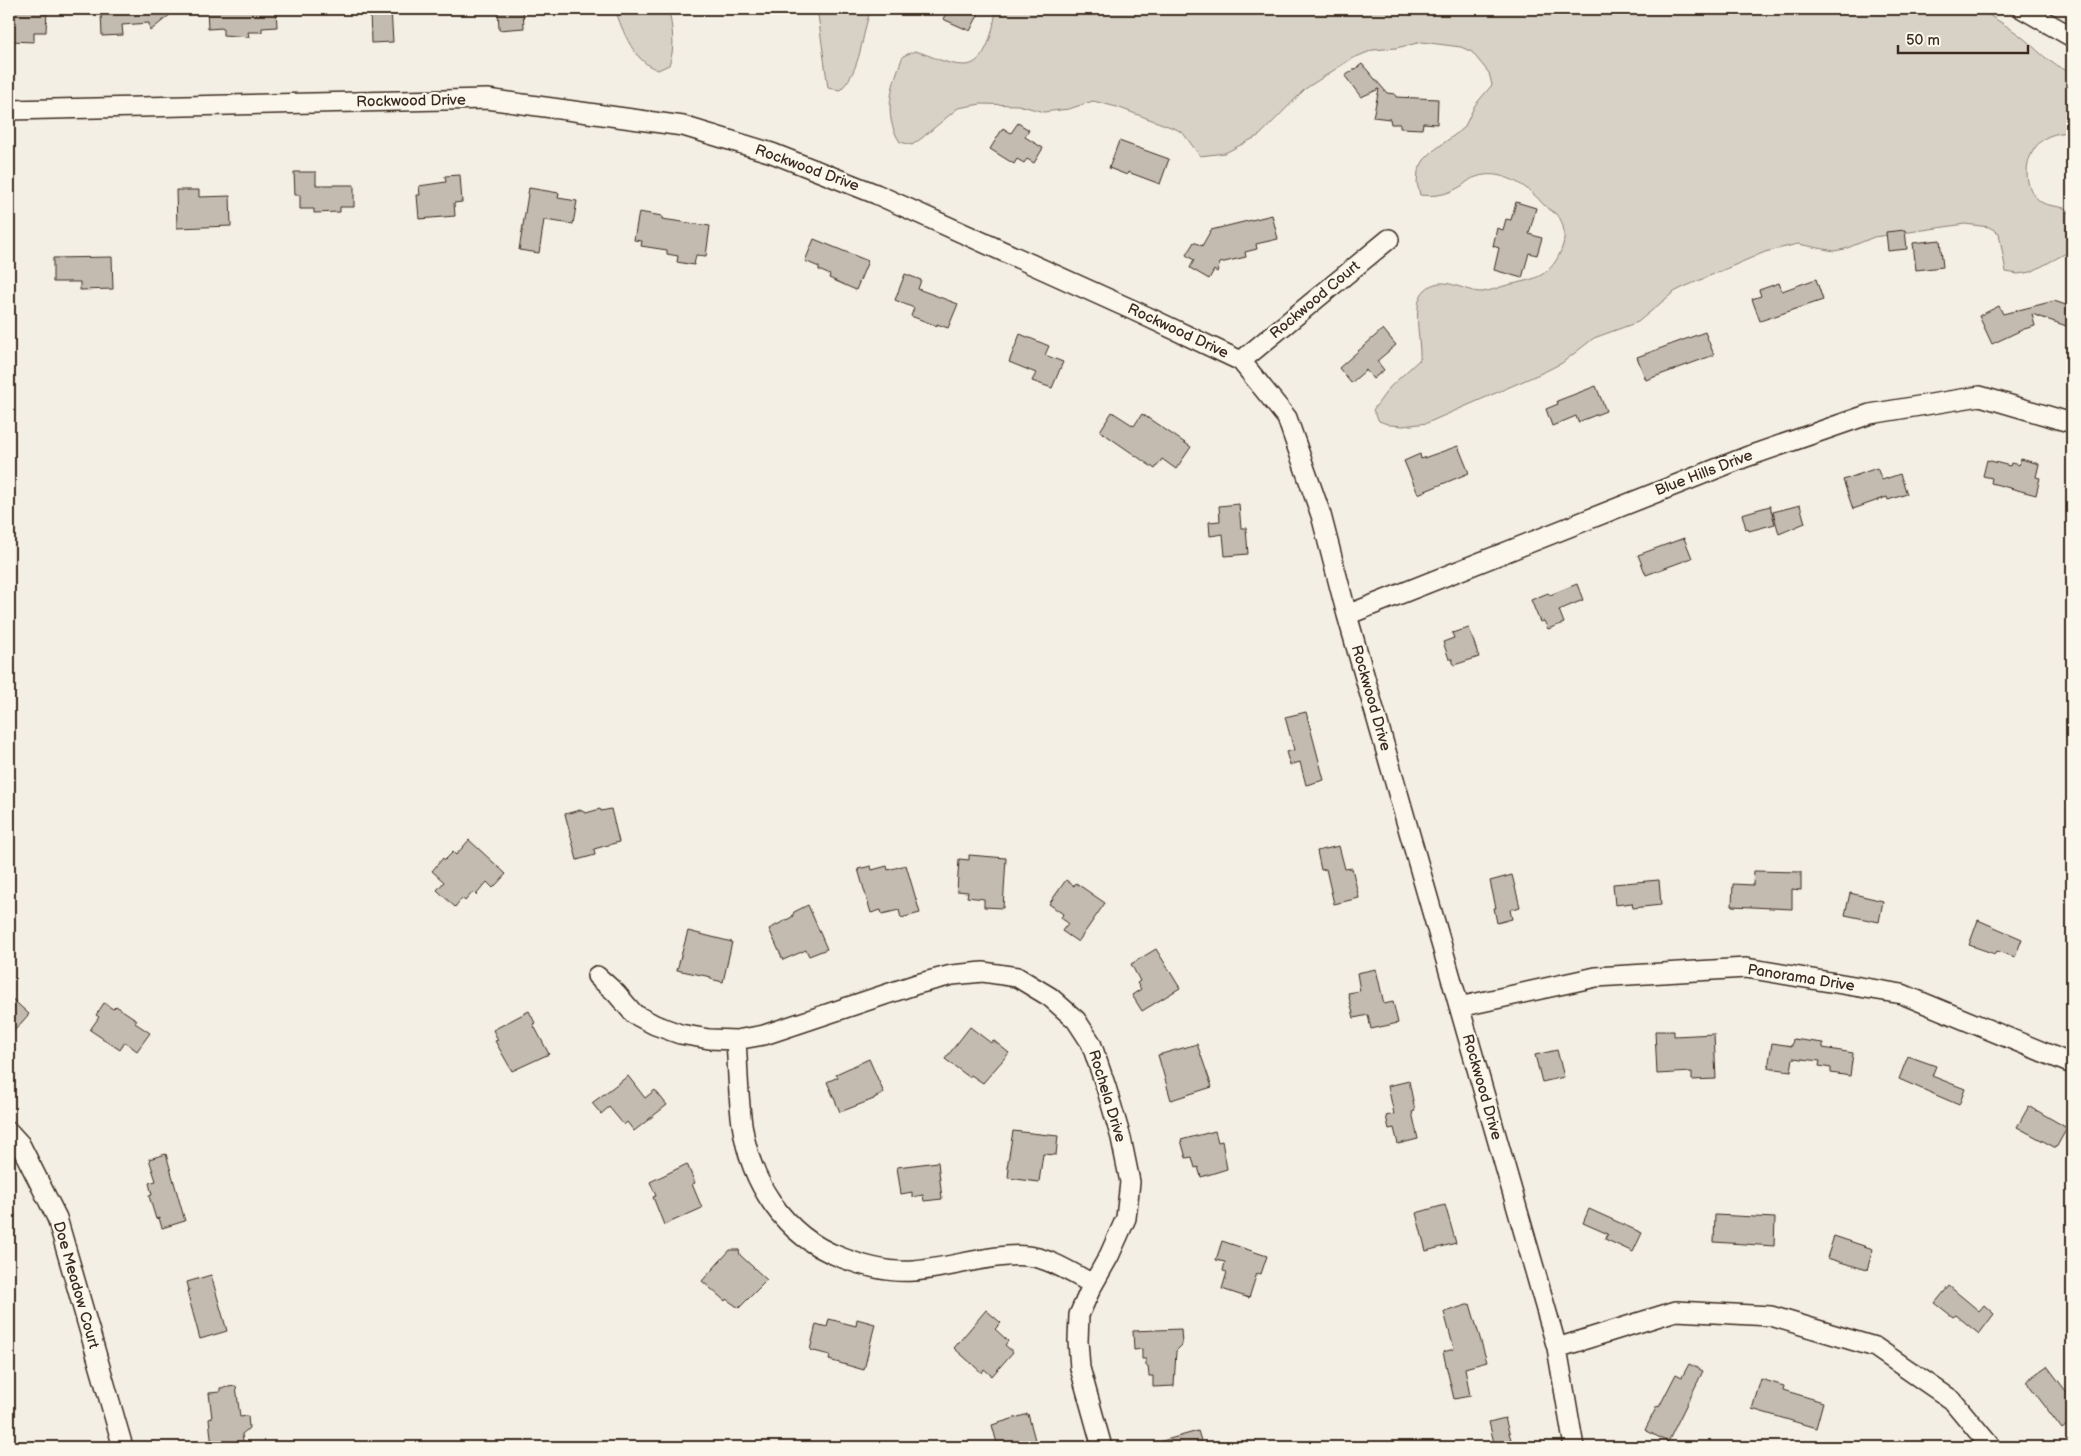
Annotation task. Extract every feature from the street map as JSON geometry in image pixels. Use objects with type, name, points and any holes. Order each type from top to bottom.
[{"type":"street","points":[[2023,9],[2072,37]]},
{"type":"street","name":"Rockwood Drive","points":[[9,110],[487,99],[683,126],[772,153],[870,191],[1241,361],[1287,418],[1321,515],[1347,615],[1557,1348],[1574,1447]]},
{"type":"street","name":"Rockwood Court","points":[[1241,361],[1389,238]]},
{"type":"street","name":"Blue Hills Drive","points":[[1347,615],[1746,457],[1870,414],[1980,396],[2072,423]]},
{"type":"street","name":"Panorama Drive","points":[[1459,1007],[1596,977],[1746,968],[1902,994],[2072,1064]]},
{"type":"street","name":"Rochela Drive","points":[[596,976],[616,993],[634,1014],[654,1025],[680,1034],[709,1040],[736,1040],[764,1036],[917,984],[952,975],[982,972],[1017,977],[1050,997],[1076,1020],[1091,1043],[1121,1138],[1130,1182],[1126,1218],[1110,1256],[1093,1284],[1079,1315],[1080,1368],[1102,1447]]},
{"type":"street","points":[[736,1040],[742,1125],[753,1168],[770,1204],[802,1238],[828,1253],[865,1267],[912,1271],[998,1258],[1028,1256],[1053,1264],[1093,1284]]},
{"type":"street","name":"Doe Meadow Court","points":[[9,1132],[20,1144],[56,1218],[123,1447]]},
{"type":"street","points":[[1557,1348],[1676,1311],[1771,1316],[1875,1347],[1952,1400],[1991,1447]]},
{"type":"shaded area","points":[[615,9],[669,9],[673,44],[669,65],[658,70],[642,60],[630,45]]},
{"type":"shaded area","points":[[819,9],[871,9],[853,73],[840,90],[828,88],[818,15]]},
{"type":"shaded area","points":[[996,9],[1979,9],[2018,34],[2057,66],[2072,72],[2072,131],[2049,136],[2034,149],[2027,168],[2027,177],[2029,187],[2041,202],[2067,209],[2072,217],[2072,250],[2031,272],[2018,274],[2006,272],[1999,233],[1989,227],[1965,224],[1874,237],[1845,249],[1834,251],[1798,244],[1765,252],[1674,292],[1638,322],[1594,338],[1562,363],[1544,372],[1427,423],[1403,426],[1390,425],[1379,421],[1373,410],[1390,387],[1420,359],[1418,303],[1425,290],[1432,285],[1446,283],[1482,292],[1535,278],[1542,275],[1553,265],[1564,242],[1563,225],[1559,217],[1521,185],[1504,177],[1485,175],[1472,178],[1448,193],[1432,196],[1420,195],[1417,183],[1418,171],[1424,160],[1464,128],[1475,105],[1492,85],[1489,73],[1472,52],[1461,47],[1422,42],[1396,48],[1373,50],[1351,59],[1305,89],[1260,135],[1225,153],[1200,156],[1183,133],[1176,129],[1117,107],[1093,101],[1069,109],[1044,112],[1018,105],[981,104],[958,108],[912,145],[900,142],[891,121],[890,110],[892,88],[903,56],[915,51],[957,65],[972,64],[984,52],[988,44]]},
{"type":"building","points":[[9,9],[47,9],[46,32],[34,32],[34,42],[10,41]]},
{"type":"building","points":[[110,9],[177,9],[150,31],[149,23],[122,25],[123,35],[102,36],[101,12],[110,12]]},
{"type":"building","points":[[207,9],[276,9],[277,27],[262,28],[262,32],[248,32],[249,37],[223,35],[223,28],[208,29]]},
{"type":"building","points":[[370,9],[391,9],[393,42],[371,43]]},
{"type":"building","points":[[498,9],[523,9],[524,28],[499,30]]},
{"type":"building","points":[[948,9],[981,9],[970,31],[943,19]]},
{"type":"building","points":[[1362,64],[1387,93],[1395,94],[1396,97],[1438,99],[1437,124],[1423,123],[1422,129],[1400,128],[1400,124],[1391,124],[1390,119],[1373,117],[1379,89],[1361,97],[1345,76]]},
{"type":"building","points":[[1018,123],[1029,130],[1025,137],[1043,148],[1034,163],[1027,159],[1024,163],[1017,159],[1014,164],[990,149],[1003,128],[1011,133]]},
{"type":"building","points":[[1119,141],[1169,159],[1160,184],[1128,172],[1127,175],[1109,168]]},
{"type":"building","points":[[294,172],[316,172],[316,185],[354,185],[354,207],[340,207],[340,212],[314,213],[314,209],[300,209],[300,195],[295,195]]},
{"type":"building","points":[[460,175],[462,202],[454,203],[455,216],[419,219],[417,195],[420,195],[419,186],[446,182],[445,176]]},
{"type":"building","points":[[529,188],[559,193],[558,198],[577,201],[573,224],[544,220],[539,253],[519,250]]},
{"type":"building","points":[[176,190],[199,190],[199,197],[230,196],[231,226],[177,228]]},
{"type":"building","points":[[1516,202],[1536,208],[1529,234],[1542,238],[1537,255],[1529,253],[1522,278],[1494,270],[1499,248],[1493,246],[1497,228],[1503,230],[1506,219],[1511,220]]},
{"type":"building","points":[[639,212],[662,216],[662,219],[710,226],[706,256],[696,255],[694,265],[677,262],[678,256],[667,254],[667,250],[641,246],[642,241],[634,240]]},
{"type":"building","points":[[1272,215],[1278,239],[1256,244],[1257,249],[1245,252],[1246,257],[1220,263],[1217,272],[1214,270],[1209,279],[1190,268],[1194,260],[1186,255],[1194,242],[1202,246],[1211,230]]},
{"type":"building","points":[[1905,230],[1907,249],[1888,251],[1886,232]]},
{"type":"building","points":[[814,239],[868,261],[856,290],[829,278],[830,275],[819,270],[819,267],[805,261]]},
{"type":"building","points":[[1940,240],[1943,267],[1916,270],[1913,243]]},
{"type":"building","points":[[112,257],[113,289],[80,290],[80,282],[53,282],[53,258]]},
{"type":"building","points":[[905,274],[921,280],[918,289],[958,304],[948,328],[911,316],[914,308],[895,300]]},
{"type":"building","points":[[1816,279],[1823,300],[1760,321],[1752,299],[1761,296],[1759,290],[1779,283],[1782,291]]},
{"type":"building","points":[[2054,301],[2072,307],[2072,328],[2032,314],[2035,326],[1992,344],[1979,316],[1999,306],[2003,314]]},
{"type":"building","points":[[1383,329],[1396,345],[1377,361],[1384,370],[1373,379],[1366,370],[1351,383],[1339,368]]},
{"type":"building","points":[[1705,332],[1714,355],[1646,380],[1637,357]]},
{"type":"building","points":[[1020,334],[1049,346],[1045,355],[1063,362],[1052,388],[1032,381],[1036,373],[1009,362]]},
{"type":"building","points":[[1596,386],[1606,411],[1578,422],[1576,416],[1552,426],[1546,409],[1558,404],[1557,401]]},
{"type":"building","points":[[1112,412],[1134,426],[1142,414],[1191,447],[1176,469],[1162,459],[1155,469],[1100,431]]},
{"type":"building","points":[[1458,446],[1469,473],[1418,494],[1404,461],[1420,454],[1421,459]]},
{"type":"building","points":[[2021,459],[2039,464],[2036,477],[2040,478],[2036,495],[1991,483],[1992,478],[1983,476],[1987,460],[2010,466],[2011,463],[2019,465]]},
{"type":"building","points":[[1877,468],[1882,480],[1900,474],[1907,494],[1888,500],[1887,497],[1853,509],[1843,480]]},
{"type":"building","points":[[1239,504],[1241,528],[1246,528],[1248,554],[1225,556],[1223,534],[1210,536],[1209,522],[1220,521],[1219,506]]},
{"type":"building","points":[[1800,505],[1805,523],[1779,534],[1773,512]]},
{"type":"building","points":[[1770,506],[1775,524],[1749,531],[1748,528],[1746,529],[1742,514]]},
{"type":"building","points":[[1684,538],[1692,558],[1646,575],[1638,555]]},
{"type":"building","points":[[1577,584],[1583,600],[1559,610],[1564,623],[1548,629],[1544,621],[1540,622],[1531,600],[1548,593],[1550,595]]},
{"type":"building","points":[[1469,628],[1479,657],[1454,665],[1452,659],[1449,659],[1443,642],[1454,638],[1452,633]]},
{"type":"building","points":[[1306,712],[1324,780],[1306,785],[1300,762],[1290,765],[1286,752],[1294,750],[1285,717]]},
{"type":"building","points":[[600,809],[601,811],[611,809],[619,842],[594,849],[595,855],[577,860],[565,814],[580,810],[586,813]]},
{"type":"building","points":[[469,840],[506,874],[493,888],[487,882],[476,895],[473,892],[465,901],[462,898],[455,907],[437,890],[444,882],[432,871],[443,858],[445,860],[453,852],[456,855]]},
{"type":"building","points":[[1339,846],[1345,869],[1352,868],[1359,898],[1334,904],[1326,869],[1321,870],[1317,851]]},
{"type":"building","points":[[969,855],[1006,858],[1003,908],[984,907],[984,899],[967,897],[968,892],[957,891],[959,859],[969,860]]},
{"type":"building","points":[[906,865],[920,913],[901,918],[899,910],[882,914],[881,910],[871,913],[858,869],[871,866],[872,870],[887,866],[888,870]]},
{"type":"building","points":[[1754,871],[1801,872],[1801,890],[1792,889],[1792,909],[1732,906],[1733,884],[1753,885]]},
{"type":"building","points":[[1512,875],[1520,907],[1510,910],[1512,919],[1497,923],[1490,881]]},
{"type":"building","points":[[1066,880],[1074,886],[1076,883],[1105,903],[1078,942],[1062,931],[1068,923],[1061,918],[1063,914],[1049,904]]},
{"type":"building","points":[[1659,880],[1661,905],[1633,908],[1632,903],[1615,905],[1613,884]]},
{"type":"building","points":[[1850,893],[1883,901],[1879,922],[1845,915]]},
{"type":"building","points":[[808,905],[827,949],[809,956],[806,950],[783,960],[769,929],[792,917],[794,912]]},
{"type":"building","points":[[1978,920],[2022,939],[2015,957],[1997,951],[1995,954],[1969,945]]},
{"type":"building","points":[[688,931],[732,942],[723,982],[710,979],[711,977],[677,970]]},
{"type":"building","points":[[1156,949],[1180,988],[1142,1011],[1132,995],[1141,989],[1137,983],[1140,981],[1131,964]]},
{"type":"building","points":[[1376,969],[1384,1004],[1393,1002],[1398,1023],[1371,1029],[1368,1015],[1354,1018],[1348,993],[1360,991],[1357,973]]},
{"type":"building","points":[[9,996],[29,1014],[9,1037]]},
{"type":"building","points":[[104,1003],[113,1009],[116,1006],[137,1020],[135,1023],[150,1033],[137,1051],[125,1042],[120,1050],[90,1030],[99,1017],[96,1015]]},
{"type":"building","points":[[529,1011],[535,1023],[533,1024],[549,1054],[512,1071],[495,1041],[498,1040],[493,1030]]},
{"type":"building","points":[[970,1027],[991,1043],[993,1040],[1009,1053],[983,1083],[971,1075],[969,1077],[945,1059]]},
{"type":"building","points":[[1655,1031],[1674,1031],[1674,1036],[1714,1034],[1716,1079],[1692,1080],[1692,1072],[1657,1074]]},
{"type":"building","points":[[1793,1039],[1823,1043],[1823,1048],[1853,1053],[1850,1076],[1831,1073],[1831,1068],[1819,1066],[1820,1061],[1793,1058],[1791,1071],[1768,1068],[1772,1043],[1792,1046]]},
{"type":"building","points":[[1197,1044],[1212,1087],[1171,1100],[1158,1055]]},
{"type":"building","points":[[1557,1050],[1564,1077],[1542,1082],[1535,1055]]},
{"type":"building","points":[[1908,1056],[1936,1066],[1932,1076],[1965,1089],[1959,1105],[1899,1079]]},
{"type":"building","points":[[869,1059],[884,1093],[874,1099],[840,1112],[827,1082],[838,1077],[836,1074]]},
{"type":"building","points":[[628,1076],[645,1098],[655,1090],[667,1105],[634,1131],[627,1122],[624,1125],[609,1107],[601,1114],[592,1103]]},
{"type":"building","points":[[1409,1081],[1415,1111],[1412,1112],[1418,1139],[1398,1144],[1394,1128],[1389,1129],[1386,1116],[1394,1114],[1388,1086]]},
{"type":"building","points":[[2029,1106],[2067,1128],[2056,1148],[2017,1127]]},
{"type":"building","points":[[1013,1131],[1058,1136],[1056,1155],[1043,1154],[1039,1182],[1008,1178],[1009,1168],[1007,1168]]},
{"type":"building","points":[[1215,1131],[1218,1142],[1222,1141],[1227,1169],[1201,1177],[1198,1167],[1195,1168],[1192,1157],[1186,1158],[1181,1140]]},
{"type":"building","points":[[166,1154],[185,1221],[162,1228],[159,1218],[156,1219],[149,1196],[152,1195],[149,1183],[156,1181],[149,1159]]},
{"type":"building","points":[[938,1162],[942,1199],[924,1201],[923,1195],[912,1197],[912,1192],[901,1194],[897,1167]]},
{"type":"building","points":[[687,1164],[695,1183],[692,1184],[702,1208],[664,1225],[653,1197],[656,1196],[650,1182]]},
{"type":"building","points":[[1445,1205],[1456,1243],[1426,1251],[1416,1213]]},
{"type":"building","points":[[1589,1209],[1642,1233],[1633,1252],[1605,1239],[1608,1234],[1583,1223]]},
{"type":"building","points":[[1715,1215],[1775,1218],[1774,1246],[1714,1242]]},
{"type":"building","points":[[1834,1236],[1873,1249],[1867,1270],[1827,1258]]},
{"type":"building","points":[[1222,1241],[1267,1256],[1261,1274],[1257,1273],[1249,1298],[1222,1289],[1227,1272],[1223,1271],[1225,1262],[1216,1260]]},
{"type":"building","points":[[730,1250],[739,1250],[740,1255],[767,1280],[739,1308],[726,1299],[725,1301],[702,1281]]},
{"type":"building","points":[[211,1275],[227,1331],[200,1339],[187,1291],[189,1290],[187,1282]]},
{"type":"building","points":[[1949,1286],[1979,1311],[1984,1305],[1994,1314],[1979,1334],[1956,1315],[1953,1317],[1935,1303]]},
{"type":"building","points":[[1470,1304],[1487,1362],[1465,1368],[1470,1396],[1454,1399],[1443,1352],[1454,1349],[1444,1312]]},
{"type":"building","points":[[986,1310],[1001,1323],[995,1329],[1008,1341],[1005,1345],[1013,1352],[992,1376],[984,1369],[982,1373],[954,1348]]},
{"type":"building","points":[[829,1319],[856,1326],[857,1319],[875,1324],[864,1370],[829,1360],[830,1355],[810,1350],[816,1324],[827,1327]]},
{"type":"building","points":[[1181,1329],[1182,1345],[1176,1351],[1174,1386],[1153,1387],[1153,1376],[1149,1376],[1146,1359],[1142,1359],[1142,1349],[1134,1350],[1133,1331]]},
{"type":"building","points":[[1689,1364],[1703,1371],[1668,1442],[1645,1430],[1676,1374],[1682,1377]]},
{"type":"building","points":[[2047,1366],[2072,1399],[2072,1421],[2062,1429],[2026,1381]]},
{"type":"building","points":[[1761,1379],[1784,1386],[1783,1390],[1823,1402],[1816,1428],[1752,1409]]},
{"type":"building","points":[[236,1386],[240,1417],[248,1416],[249,1428],[242,1434],[244,1447],[212,1447],[209,1419],[212,1418],[209,1393],[220,1392],[220,1388]]},
{"type":"building","points":[[1028,1414],[1037,1447],[998,1447],[992,1425]]},
{"type":"building","points":[[1505,1418],[1513,1447],[1495,1447],[1489,1422]]},
{"type":"building","points":[[1198,1431],[1203,1447],[1156,1447],[1155,1443]]}]
